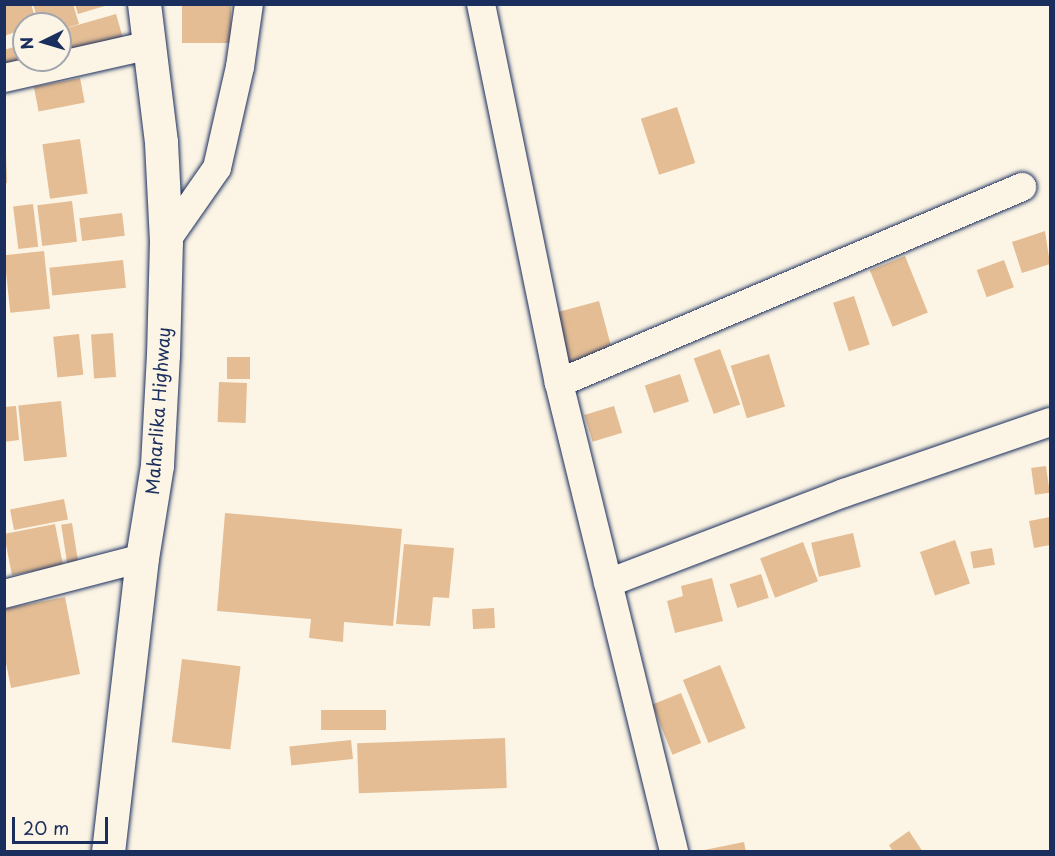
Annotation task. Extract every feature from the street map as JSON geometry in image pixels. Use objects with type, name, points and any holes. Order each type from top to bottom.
[{"type":"main road","name":"Maharlika Highway","points":[[108,852],[142,558],[157,465],[166,241],[152,45],[144,4]]},
{"type":"street","points":[[166,241],[217,168],[240,67],[249,4]]},
{"type":"street","points":[[481,4],[559,383],[674,852]]},
{"type":"street","points":[[4,78],[152,45]]},
{"type":"street","points":[[559,383],[1022,187]]},
{"type":"street","points":[[608,583],[844,493],[1050,422]]},
{"type":"street","points":[[4,594],[142,558]]},
{"type":"building","points":[[4,4],[31,4],[33,12],[12,12],[12,33],[4,36]]},
{"type":"building","points":[[33,4],[73,4],[79,24],[72,26],[72,12],[35,12]]},
{"type":"building","points":[[75,4],[108,4],[108,5],[78,14]]},
{"type":"building","points":[[182,4],[231,4],[231,43],[182,43]]},
{"type":"building","points":[[116,14],[123,38],[72,53],[72,27]]},
{"type":"building","points":[[12,48],[12,67],[4,71],[4,50]]},
{"type":"building","points":[[80,78],[85,103],[39,112],[34,87]]},
{"type":"building","points":[[677,107],[695,163],[659,175],[641,119]]},
{"type":"building","points":[[80,139],[88,193],[50,199],[42,144]]},
{"type":"building","points":[[4,155],[6,155],[7,183],[4,183]]},
{"type":"building","points":[[72,201],[77,242],[42,246],[37,205]]},
{"type":"building","points":[[33,204],[38,247],[18,249],[13,206]]},
{"type":"building","points":[[122,213],[125,236],[82,241],[79,218]]},
{"type":"building","points":[[1045,231],[1050,264],[1022,273],[1012,242]]},
{"type":"building","points":[[44,251],[50,309],[10,313],[4,255]]},
{"type":"building","points":[[905,256],[928,313],[893,327],[870,270]]},
{"type":"building","points":[[123,260],[126,288],[52,296],[49,268]]},
{"type":"building","points":[[1004,260],[1014,287],[987,297],[977,270]]},
{"type":"building","points":[[854,296],[870,345],[849,351],[833,303]]},
{"type":"building","points":[[599,301],[613,352],[563,365],[550,314]]},
{"type":"building","points":[[113,333],[116,377],[94,378],[91,335]]},
{"type":"building","points":[[79,334],[83,375],[57,377],[53,337]]},
{"type":"building","points":[[720,349],[740,404],[714,414],[694,359]]},
{"type":"building","points":[[769,354],[785,407],[747,418],[731,366]]},
{"type":"building","points":[[227,357],[250,357],[250,379],[227,379]]},
{"type":"building","points":[[680,374],[689,402],[654,413],[645,385]]},
{"type":"building","points":[[219,382],[247,383],[246,423],[218,422]]},
{"type":"building","points":[[61,401],[67,457],[24,461],[18,405]]},
{"type":"building","points":[[16,406],[19,440],[4,442],[4,407]]},
{"type":"building","points":[[614,406],[622,433],[593,442],[584,415]]},
{"type":"building","points":[[1046,466],[1050,493],[1035,495],[1031,468]]},
{"type":"building","points":[[64,499],[68,520],[14,530],[10,509]]},
{"type":"building","points":[[225,513],[402,529],[393,626],[344,622],[343,642],[309,638],[311,619],[217,611]]},
{"type":"building","points":[[1050,517],[1050,545],[1034,548],[1029,521]]},
{"type":"building","points":[[72,523],[78,563],[67,564],[61,525]]},
{"type":"building","points":[[55,524],[63,565],[12,575],[4,534]]},
{"type":"building","points":[[853,533],[861,567],[819,577],[811,543]]},
{"type":"building","points":[[955,540],[970,583],[935,596],[920,552]]},
{"type":"building","points":[[803,542],[818,581],[775,598],[760,558]]},
{"type":"building","points":[[404,544],[454,548],[449,598],[433,597],[430,626],[396,624]]},
{"type":"building","points":[[992,548],[995,565],[973,569],[970,552]]},
{"type":"building","points":[[761,574],[769,598],[737,608],[730,584]]},
{"type":"building","points":[[712,578],[723,621],[675,633],[667,601],[683,596],[681,586]]},
{"type":"building","points":[[65,597],[80,674],[11,688],[4,653],[4,609]]},
{"type":"building","points":[[494,608],[495,628],[473,629],[472,609]]},
{"type":"building","points":[[182,659],[241,666],[230,750],[172,742]]},
{"type":"building","points":[[720,665],[745,728],[708,743],[683,680]]},
{"type":"building","points":[[681,693],[701,743],[672,755],[652,705]]},
{"type":"building","points":[[321,710],[386,710],[386,730],[321,730]]},
{"type":"building","points":[[505,738],[507,788],[359,793],[357,743]]},
{"type":"building","points":[[351,740],[353,759],[291,765],[289,746]]},
{"type":"building","points":[[909,831],[923,852],[893,852],[889,845]]},
{"type":"building","points":[[744,842],[746,852],[704,852],[704,850]]}]
